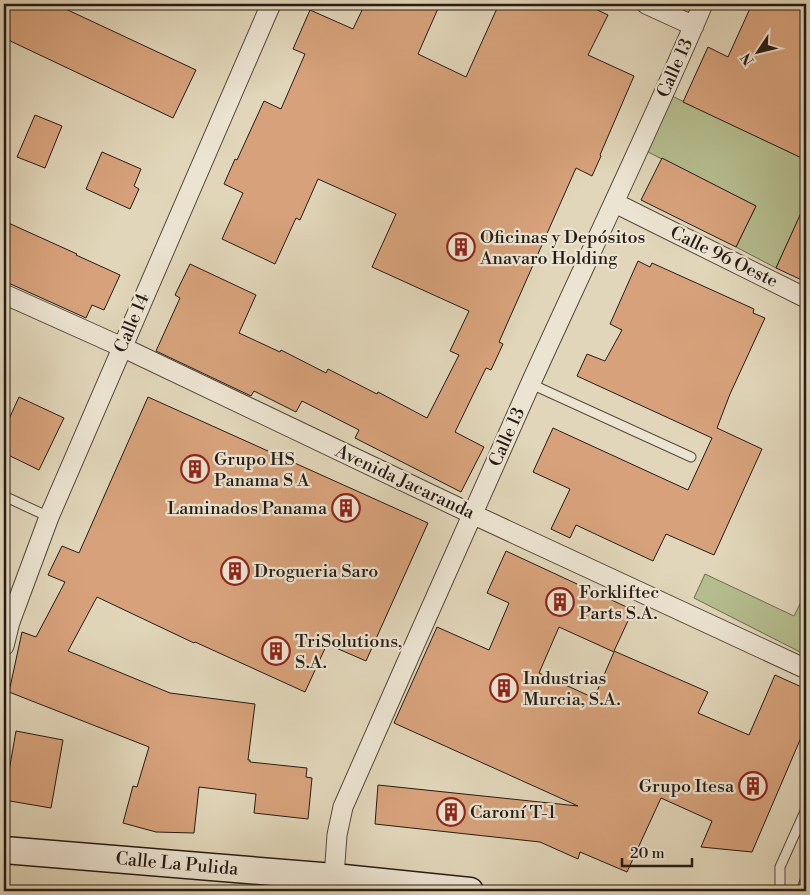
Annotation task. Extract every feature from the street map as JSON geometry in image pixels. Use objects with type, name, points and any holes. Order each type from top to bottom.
[{"type":"main road","name":"Calle La Pulida","points":[[4,850],[333,884],[470,891]]},
{"type":"street","name":"Calle 14","points":[[4,646],[10,622],[49,517],[271,4]]},
{"type":"street","points":[[646,4],[694,26]]},
{"type":"street","name":"Calle 13","points":[[333,884],[337,835],[343,807],[472,514],[615,203],[703,4]]},
{"type":"street","name":"Calle 96 Oeste","points":[[615,203],[806,298]]},
{"type":"street","name":"Avenida Jacaranda","points":[[4,294],[122,347],[472,514],[806,669]]},
{"type":"lane","points":[[531,384],[691,457]]},
{"type":"lane","points":[[4,496],[49,517]]},
{"type":"lane","points":[[779,891],[780,867],[806,809]]},
{"type":"lane","points":[[801,891],[806,878]]},
{"type":"green space","points":[[672,96],[806,160],[806,202],[776,268],[736,247],[756,206],[648,152]]},
{"type":"green space","points":[[705,574],[794,616],[803,598],[806,599],[806,655],[694,598]]},
{"type":"building","points":[[4,4],[55,4],[196,70],[173,118],[4,38]]},
{"type":"building","points":[[365,4],[440,4],[418,54],[466,77],[499,4],[585,4],[608,15],[588,55],[634,76],[592,176],[576,168],[499,342],[503,344],[491,370],[486,368],[455,432],[484,447],[461,492],[355,438],[359,430],[302,401],[296,412],[254,391],[251,396],[156,351],[180,298],[175,295],[190,264],[256,295],[239,333],[280,352],[281,350],[326,373],[328,369],[377,394],[378,392],[427,418],[459,355],[450,351],[469,311],[372,267],[396,214],[318,179],[300,220],[296,218],[275,264],[222,239],[243,193],[224,184],[264,101],[281,109],[305,54],[293,49],[310,10],[353,29]]},
{"type":"building","points":[[752,4],[806,4],[806,160],[683,102],[708,47],[728,57]]},
{"type":"building","points":[[35,115],[62,126],[45,168],[17,157]]},
{"type":"building","points":[[102,152],[141,169],[134,186],[139,189],[130,209],[86,189]]},
{"type":"building","points":[[662,158],[756,206],[736,247],[641,200]]},
{"type":"building","points":[[806,202],[806,282],[776,268]]},
{"type":"building","points":[[4,221],[120,275],[104,310],[92,305],[86,318],[4,281]]},
{"type":"building","points":[[638,261],[650,267],[652,263],[754,309],[753,313],[765,318],[730,394],[717,428],[762,449],[714,555],[666,534],[653,561],[576,525],[570,538],[551,529],[570,489],[533,472],[553,428],[688,490],[712,438],[577,376],[587,354],[605,361],[622,330],[610,324]]},
{"type":"building","points":[[19,397],[64,418],[39,470],[4,453],[4,430]]},
{"type":"building","points":[[148,397],[428,523],[366,661],[327,644],[305,692],[194,643],[97,597],[68,651],[170,693],[255,704],[248,760],[250,762],[307,768],[306,777],[312,778],[308,819],[254,813],[256,794],[199,787],[194,833],[156,832],[123,823],[133,786],[137,787],[149,747],[9,692],[22,632],[36,637],[65,582],[48,575],[62,546],[79,553]]},
{"type":"building","points":[[506,551],[633,610],[614,651],[708,692],[698,713],[749,735],[775,675],[806,689],[806,726],[752,852],[701,847],[712,821],[661,798],[627,872],[580,852],[578,859],[540,842],[375,824],[378,785],[578,806],[394,723],[437,627],[489,650],[509,603],[487,593]],"holes":[[[559,627],[614,652],[594,698],[539,673]]]},
{"type":"building","points":[[16,731],[63,740],[51,808],[4,800]]},
{"type":"place","name":"Oficinas y Depósitos Anavaro Holding","points":[[461,247]]},
{"type":"place","name":"Grupo HS Panama S A","points":[[195,469]]},
{"type":"place","name":"Laminados Panama","points":[[346,508]]},
{"type":"place","name":"Drogueria Saro","points":[[235,571]]},
{"type":"place","name":"Forkliftec Parts S.A.","points":[[560,602]]},
{"type":"place","name":"TriSolutions, S.A.","points":[[276,651]]},
{"type":"place","name":"Industrias Murcia, S.A.","points":[[504,688]]},
{"type":"place","name":"Grupo Itesa","points":[[753,786]]},
{"type":"place","name":"Caroní T-1","points":[[451,812]]}]
